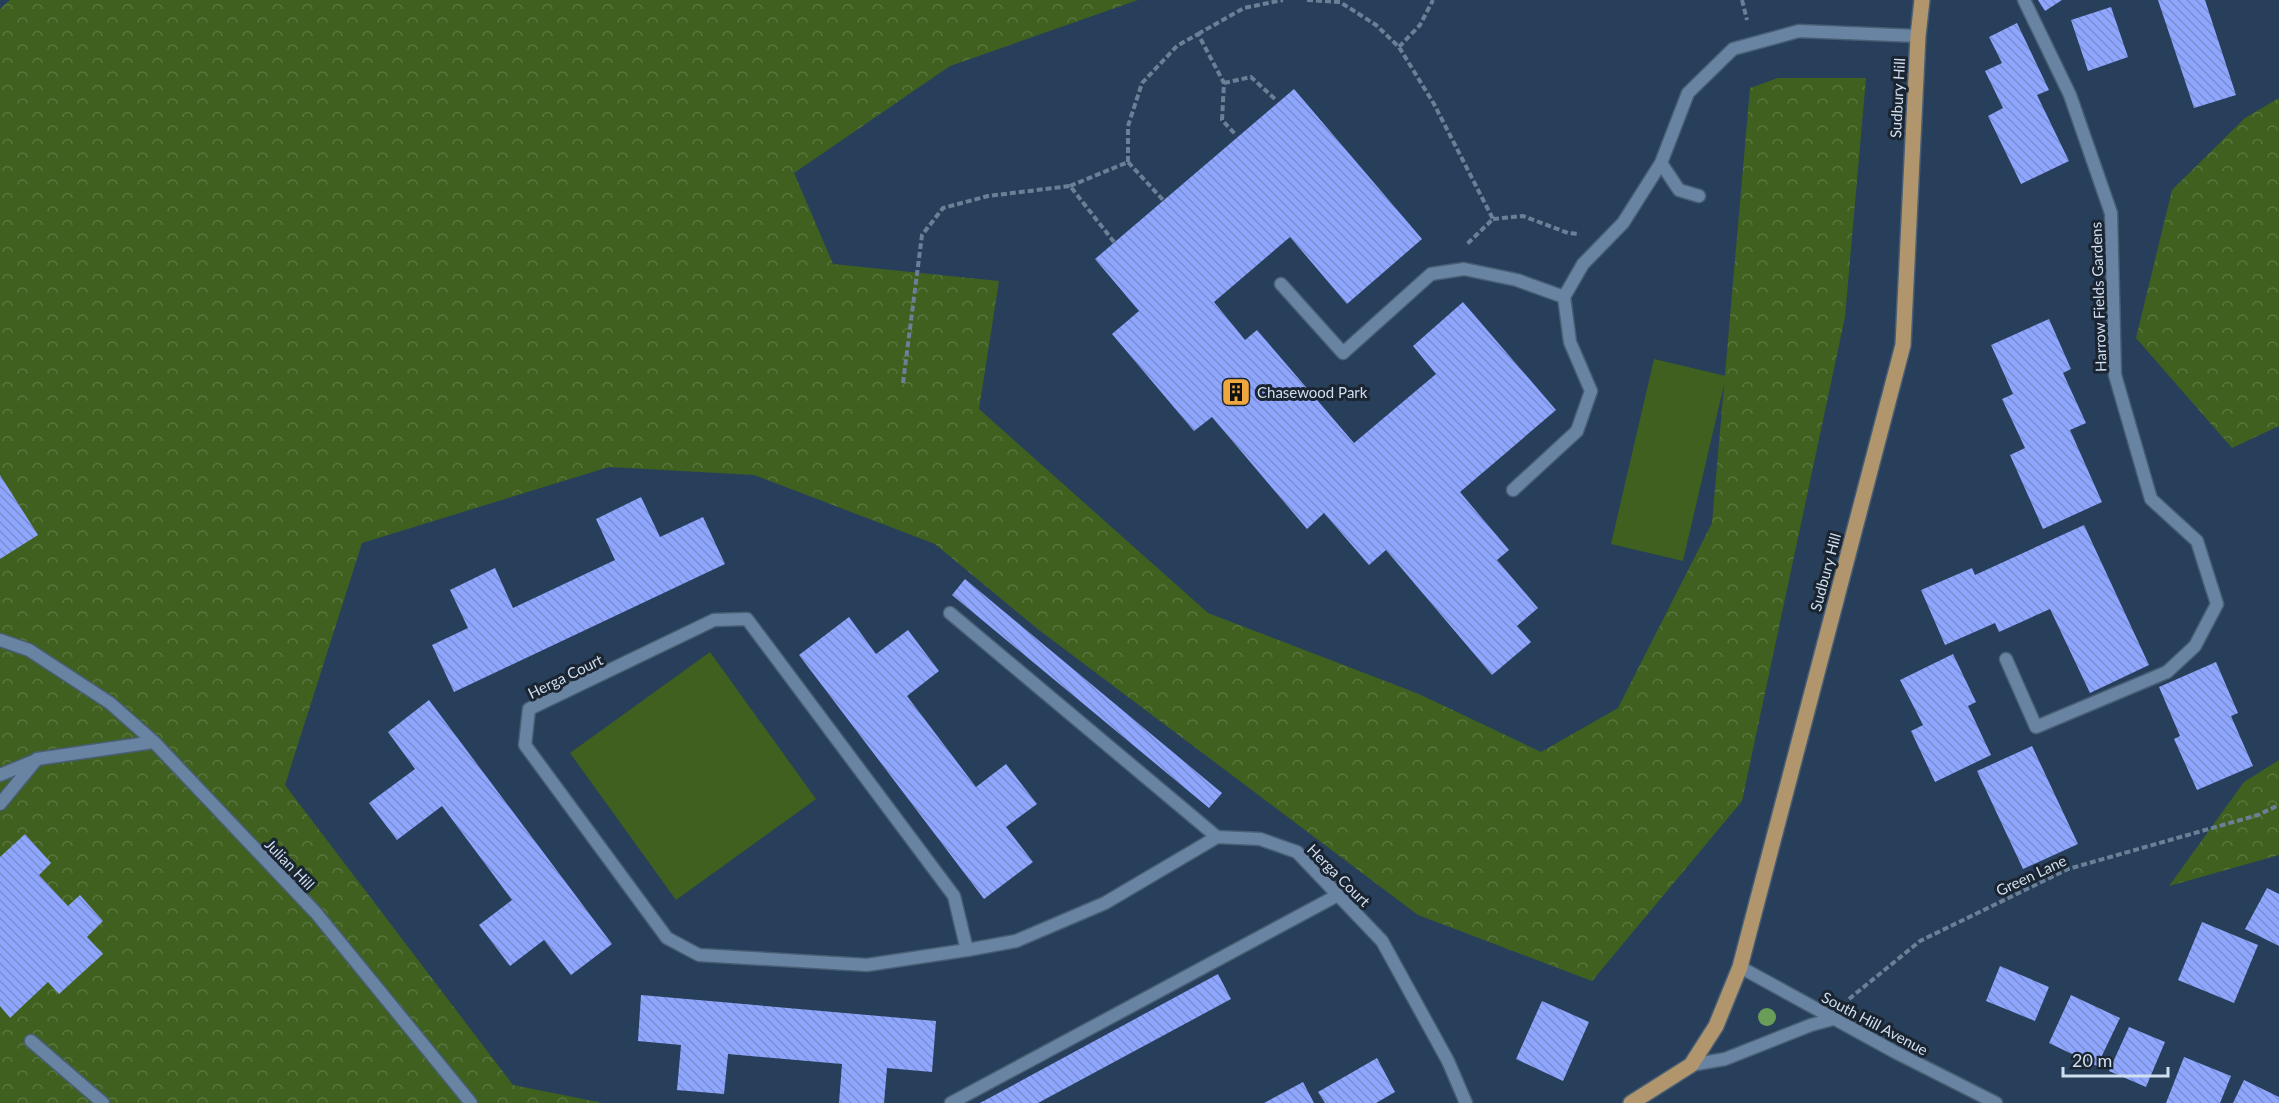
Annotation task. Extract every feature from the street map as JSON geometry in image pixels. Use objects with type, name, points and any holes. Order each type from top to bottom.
[{"type":"main road","name":"Sudbury Hill","points":[[1631,1103],[1691,1065],[1716,1026],[1740,967],[1903,345],[1918,36],[1922,0]]},
{"type":"street","name":"Harrow Fields Gardens","points":[[2006,659],[2036,727],[2167,672],[2195,646],[2217,604],[2197,542],[2151,499],[2115,375],[2110,213],[2070,95],[2024,0]]},
{"type":"street","points":[[1513,490],[1577,431],[1591,391],[1570,342],[1564,297],[1582,264],[1623,223],[1661,163],[1688,93],[1733,49],[1799,31],[1918,36]]},
{"type":"street","points":[[1661,163],[1679,190],[1699,196]]},
{"type":"street","points":[[1281,284],[1343,353],[1431,274],[1464,268],[1517,280],[1564,297]]},
{"type":"street","points":[[950,613],[1217,837]]},
{"type":"street","name":"Herga Court","points":[[968,950],[954,896],[747,620],[714,620],[529,709],[525,745],[668,938],[699,955],[867,964],[968,950],[1017,941],[1105,903],[1217,837],[1260,839],[1297,852],[1382,941],[1448,1061],[1466,1103]]},
{"type":"street","name":"Julian Hill","points":[[0,640],[29,650],[110,703],[154,742],[316,913],[471,1103]]},
{"type":"street","points":[[0,775],[37,759],[154,742]]},
{"type":"street","points":[[0,804],[37,759]]},
{"type":"street","points":[[951,1103],[1338,895]]},
{"type":"street","name":"South Hill Avenue","points":[[1740,967],[1833,1019],[1996,1103]]},
{"type":"street","points":[[1691,1065],[1725,1059],[1811,1025],[1833,1019]]},
{"type":"street","points":[[31,1041],[103,1103]]},
{"type":"path","points":[[1164,201],[1128,162],[1128,126],[1142,83],[1177,46],[1244,8],[1283,0]]},
{"type":"path","points":[[1307,0],[1340,2],[1376,25],[1399,47],[1434,104],[1493,219]]},
{"type":"path","points":[[1399,47],[1420,25],[1433,0]]},
{"type":"path","points":[[1198,34],[1224,83],[1222,120],[1236,135]]},
{"type":"path","points":[[1224,83],[1251,77],[1275,99]]},
{"type":"path","points":[[903,383],[922,235],[943,208],[988,196],[1070,186],[1128,162]]},
{"type":"path","points":[[1070,186],[1114,242]]},
{"type":"path","points":[[1431,274],[1493,219],[1523,216],[1568,233],[1611,235]]},
{"type":"path","name":"Green Lane","points":[[1849,999],[1920,941],[2068,869],[2258,815],[2279,805]]},
{"type":"green space","points":[[10,0],[1138,0],[950,66],[794,173],[833,264],[999,281],[979,409],[1208,613],[1419,694],[1541,752],[1618,708],[1712,523],[1750,88],[1778,78],[1866,78],[1845,317],[1742,801],[1592,981],[1418,915],[1039,630],[935,544],[754,475],[609,467],[362,543],[285,785],[513,1085],[603,1103],[0,1103],[0,9]]},
{"type":"green space","points":[[2279,98],[2279,426],[2232,448],[2136,338],[2172,190],[2245,118]]},
{"type":"green space","points":[[1654,359],[1726,376],[1683,561],[1611,544]]},
{"type":"green space","points":[[710,652],[816,799],[676,900],[570,753]]},
{"type":"green space","points":[[2279,760],[2279,855],[2169,886],[2244,782]]},
{"type":"building","points":[[2038,0],[2062,0],[2045,11]]},
{"type":"building","points":[[2158,0],[2205,0],[2236,95],[2194,108]]},
{"type":"building","points":[[2111,7],[2128,57],[2088,71],[2071,20]]},
{"type":"building","points":[[2017,23],[2049,90],[2037,95],[2069,161],[2021,184],[1988,116],[2003,108],[1985,71],[2002,63],[1989,37]]},
{"type":"building","name":"Chasewood Park","points":[[1294,89],[1422,239],[1347,304],[1290,237],[1214,302],[1245,340],[1257,330],[1354,443],[1436,374],[1413,346],[1463,302],[1556,410],[1460,492],[1509,550],[1497,560],[1538,608],[1517,626],[1531,642],[1492,675],[1386,550],[1369,565],[1324,513],[1307,529],[1212,417],[1194,431],[1112,334],[1139,311],[1095,259]]},
{"type":"building","points":[[2049,319],[2071,369],[2063,373],[2086,423],[2070,430],[2102,502],[2043,529],[2010,455],[2025,448],[2002,399],[2013,394],[1991,345]]},
{"type":"building","points":[[0,475],[38,535],[0,559]]},
{"type":"building","points":[[641,497],[660,537],[703,517],[725,564],[454,692],[432,645],[468,628],[450,590],[495,568],[513,608],[615,560],[596,519]]},
{"type":"building","points":[[2084,525],[2149,665],[2090,693],[2050,609],[1999,632],[1995,623],[1945,645],[1921,590],[1972,568],[1975,575]]},
{"type":"building","points":[[965,579],[1222,793],[1209,808],[952,595]]},
{"type":"building","points":[[849,617],[876,654],[908,630],[939,671],[907,696],[976,787],[1006,764],[1037,804],[1006,827],[1033,862],[984,899],[799,655]]},
{"type":"building","points":[[1953,654],[1976,702],[1968,706],[1991,755],[1935,782],[1911,731],[1923,725],[1900,680]]},
{"type":"building","points":[[2216,662],[2238,713],[2231,716],[2253,766],[2197,790],[2174,739],[2180,736],[2159,687]]},
{"type":"building","points":[[429,700],[612,944],[571,975],[544,940],[510,966],[479,925],[512,900],[442,806],[397,840],[369,803],[415,769],[388,732]]},
{"type":"building","points":[[2032,746],[2078,844],[2023,869],[1977,771]]},
{"type":"building","points":[[25,834],[51,863],[39,875],[68,906],[80,895],[103,921],[87,937],[103,954],[59,994],[48,982],[10,1018],[0,1006],[0,857]]},
{"type":"building","points":[[2267,888],[2279,894],[2279,946],[2245,929]]},
{"type":"building","points":[[2202,922],[2258,945],[2234,1003],[2178,980]]},
{"type":"building","points":[[2000,966],[2049,987],[2035,1021],[1986,1001]]},
{"type":"building","points":[[1218,974],[1231,999],[1038,1103],[980,1103]]},
{"type":"building","points":[[641,995],[936,1021],[932,1072],[887,1068],[884,1103],[839,1103],[842,1064],[728,1054],[724,1094],[677,1090],[681,1045],[638,1041]]},
{"type":"building","points":[[2071,995],[2120,1018],[2097,1066],[2049,1043]]},
{"type":"building","points":[[1542,1001],[1589,1022],[1563,1081],[1516,1059]]},
{"type":"building","points":[[2129,1027],[2165,1042],[2146,1087],[2109,1071]]},
{"type":"building","points":[[2184,1057],[2231,1076],[2220,1103],[2166,1103]]},
{"type":"building","points":[[1377,1058],[1395,1092],[1376,1103],[1325,1103],[1318,1092]]},
{"type":"building","points":[[2244,1080],[2279,1097],[2279,1103],[2233,1103]]},
{"type":"building","points":[[1303,1082],[1314,1103],[1264,1103]]},
{"type":"place","name":"Chasewood Park","points":[[1236,392]]}]
